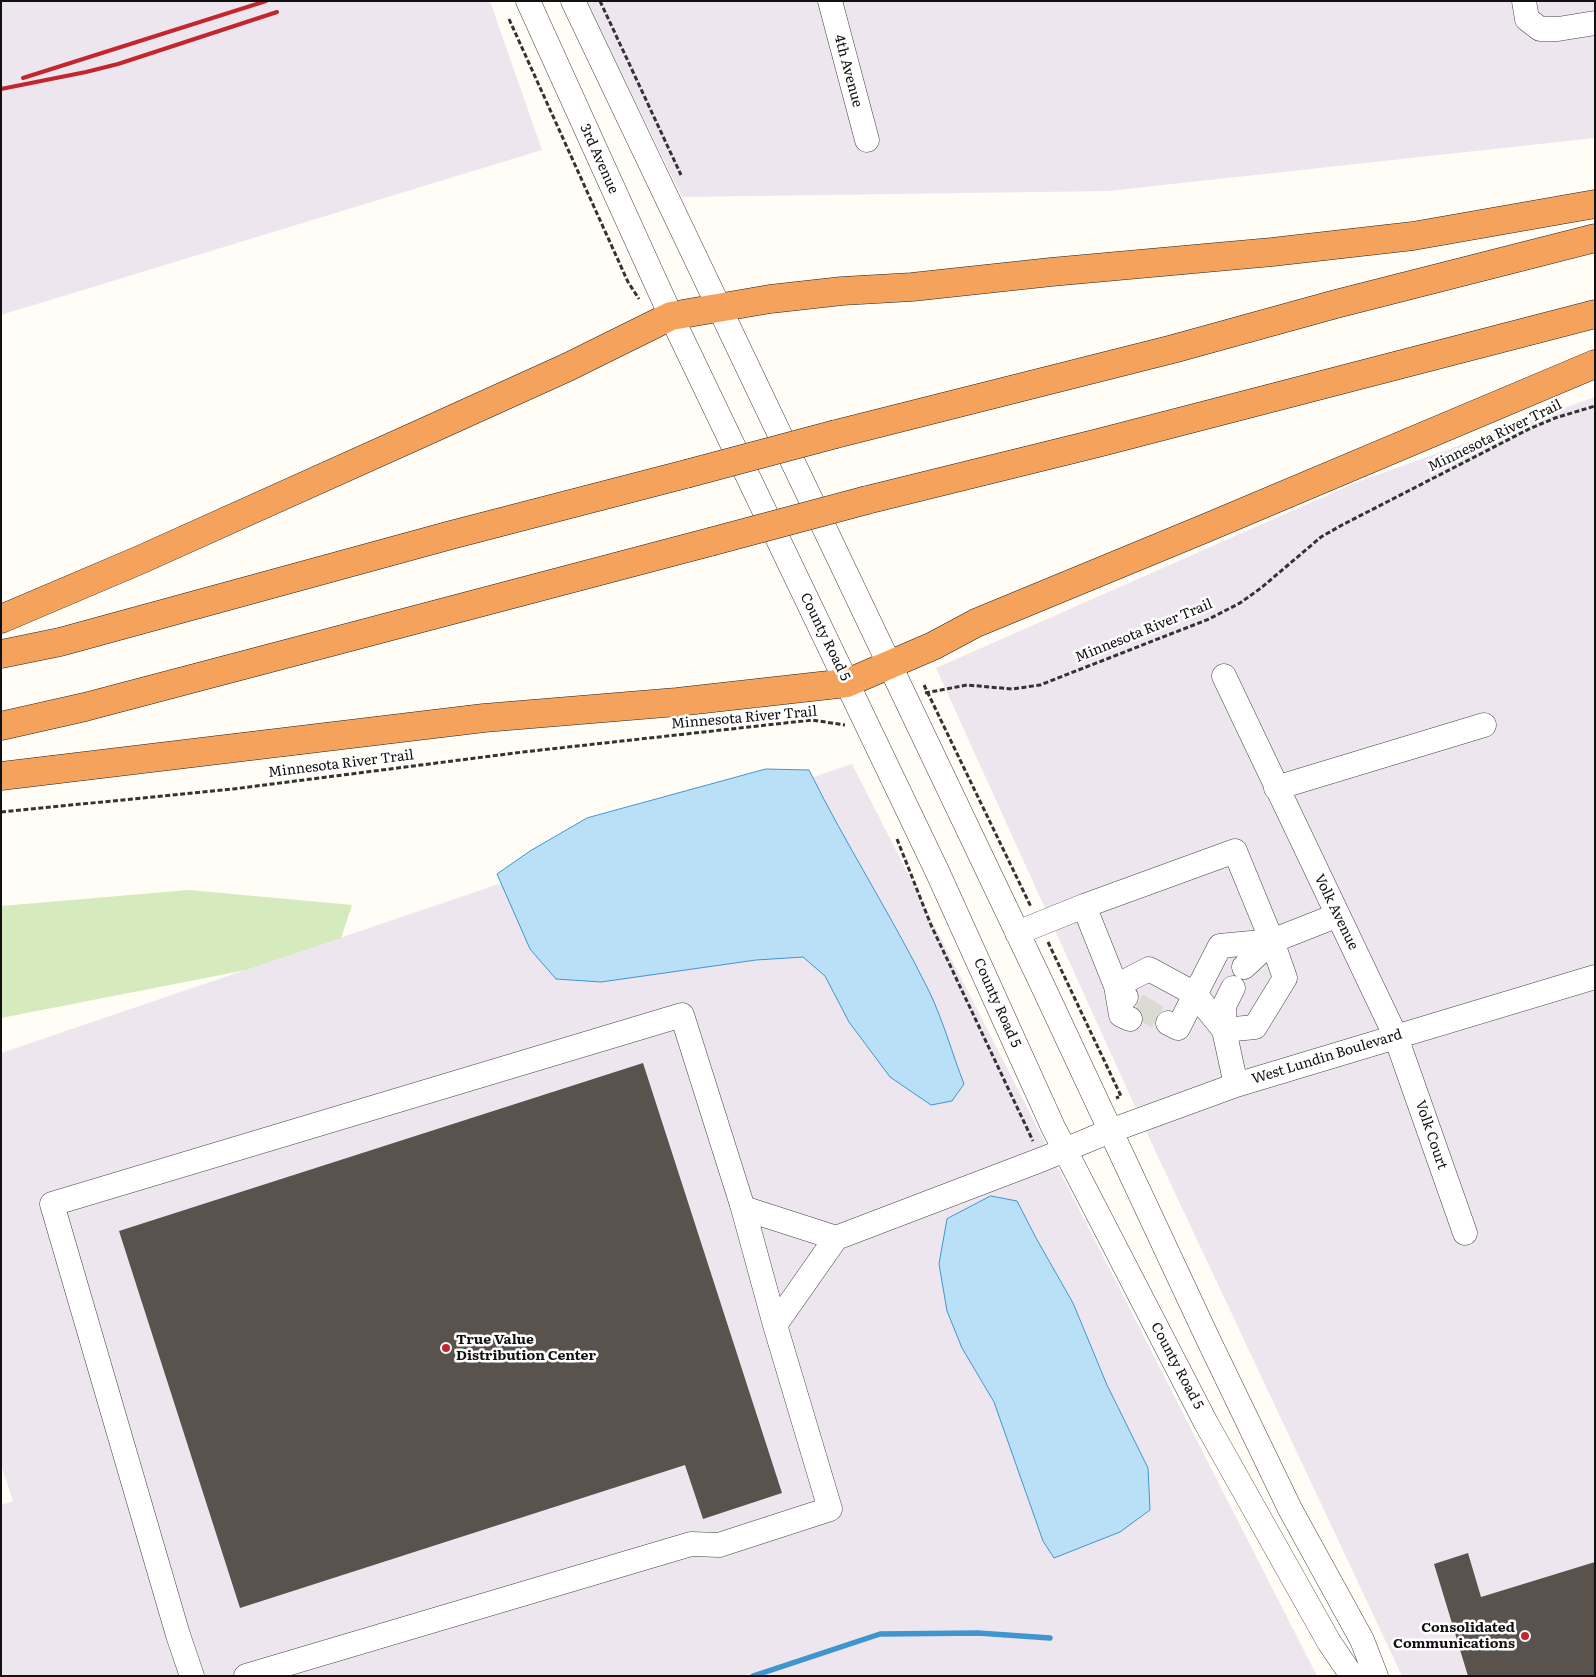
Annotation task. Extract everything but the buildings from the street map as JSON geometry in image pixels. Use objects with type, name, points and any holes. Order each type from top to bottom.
[{"type":"highway","points":[[1,619],[142,559],[568,367],[670,316],[842,291],[912,287],[1272,252],[1404,237],[1595,204]]},
{"type":"highway","points":[[1,654],[60,642],[452,535],[1595,238]]},
{"type":"highway","points":[[1,726],[84,707],[867,500],[1098,443],[1595,314]]},
{"type":"highway","points":[[1,776],[484,718],[678,702],[847,683],[934,646],[976,623],[1595,364]]},
{"type":"street","name":"3rd Avenue","points":[[528,1],[670,316]]},
{"type":"street","points":[[574,1],[1290,1508],[1362,1640],[1376,1676]]},
{"type":"street","name":"4th Avenue","points":[[830,1],[867,140]]},
{"type":"street","points":[[1524,1],[1527,19],[1540,29],[1558,29],[1595,23]]},
{"type":"street","name":"County Road 5","points":[[670,316],[936,871],[1064,1150],[1206,1423],[1329,1642],[1352,1676]]},
{"type":"street","name":"Volk Avenue","points":[[1224,676],[1396,1037]]},
{"type":"street","points":[[1276,788],[1484,725]]},
{"type":"street","points":[[1017,933],[1084,906],[1235,851],[1285,978],[1255,1027],[1224,1030]]},
{"type":"street","points":[[1084,906],[1116,986],[1129,1001],[1134,1012]]},
{"type":"street","points":[[1169,1029],[1195,994],[1220,946],[1272,941],[1338,915]]},
{"type":"street","points":[[1244,967],[1272,941]]},
{"type":"street","points":[[1116,986],[1149,970],[1195,994],[1224,1030]]},
{"type":"street","name":"West Lundin Boulevard","points":[[836,1238],[1110,1131],[1236,1085],[1595,976]]},
{"type":"street","points":[[1233,988],[1224,1006],[1224,1030],[1236,1085]]},
{"type":"street","points":[[192,1676],[178,1635],[52,1204],[682,1015],[744,1208],[775,1325],[830,1509],[719,1545],[690,1544],[246,1676]]},
{"type":"street","name":"Volk Court","points":[[1396,1037],[1466,1234]]},
{"type":"street","points":[[744,1208],[836,1238],[775,1325]]},
{"type":"path","name":"Minnesota River Trail","points":[[905,698],[967,685],[1012,689],[1040,685],[1209,619],[1240,603],[1261,588],[1321,537],[1342,525],[1529,429],[1555,418],[1595,406]]},
{"type":"path","name":"Minnesota River Trail","points":[[1,812],[234,789],[523,752],[812,720],[845,725],[862,716]]},
{"type":"shaded area","points":[[1,1],[490,1],[542,150],[1,315]]},
{"type":"shaded area","points":[[586,1],[1595,1],[1595,138],[1108,191],[682,197]]},
{"type":"shaded area","points":[[1595,397],[1595,1676],[1402,1676],[1152,1144],[936,668],[1360,481]]},
{"type":"shaded area","points":[[852,764],[1317,1676],[1,1676],[1,1505],[13,1501],[1,1465],[1,1053]]},
{"type":"green space","points":[[189,890],[352,905],[341,938],[246,970],[1,1018],[1,906]]},
{"type":"water","points":[[766,769],[809,770],[838,826],[900,935],[934,1002],[964,1084],[952,1101],[931,1105],[890,1077],[849,1022],[825,976],[803,957],[756,960],[601,982],[556,979],[530,949],[497,874],[530,851],[587,818]]},
{"type":"water","points":[[991,1196],[1017,1201],[1073,1303],[1107,1385],[1148,1468],[1150,1510],[1120,1532],[1054,1558],[1043,1541],[994,1402],[962,1348],[947,1311],[939,1264],[947,1219]]},
{"type":"waterway","points":[[753,1676],[880,1634],[978,1633],[1050,1638]]},
{"type":"tunnel","points":[[1137,1005],[1168,1023]]},
{"type":"railway","points":[[23,78],[266,1]]},
{"type":"railway","points":[[1,89],[118,64],[277,12]]},
{"type":"place","name":"True Value Distribution Center","points":[[446,1348]]},
{"type":"place","name":"Consolidated Communications","points":[[1525,1636]]}]
